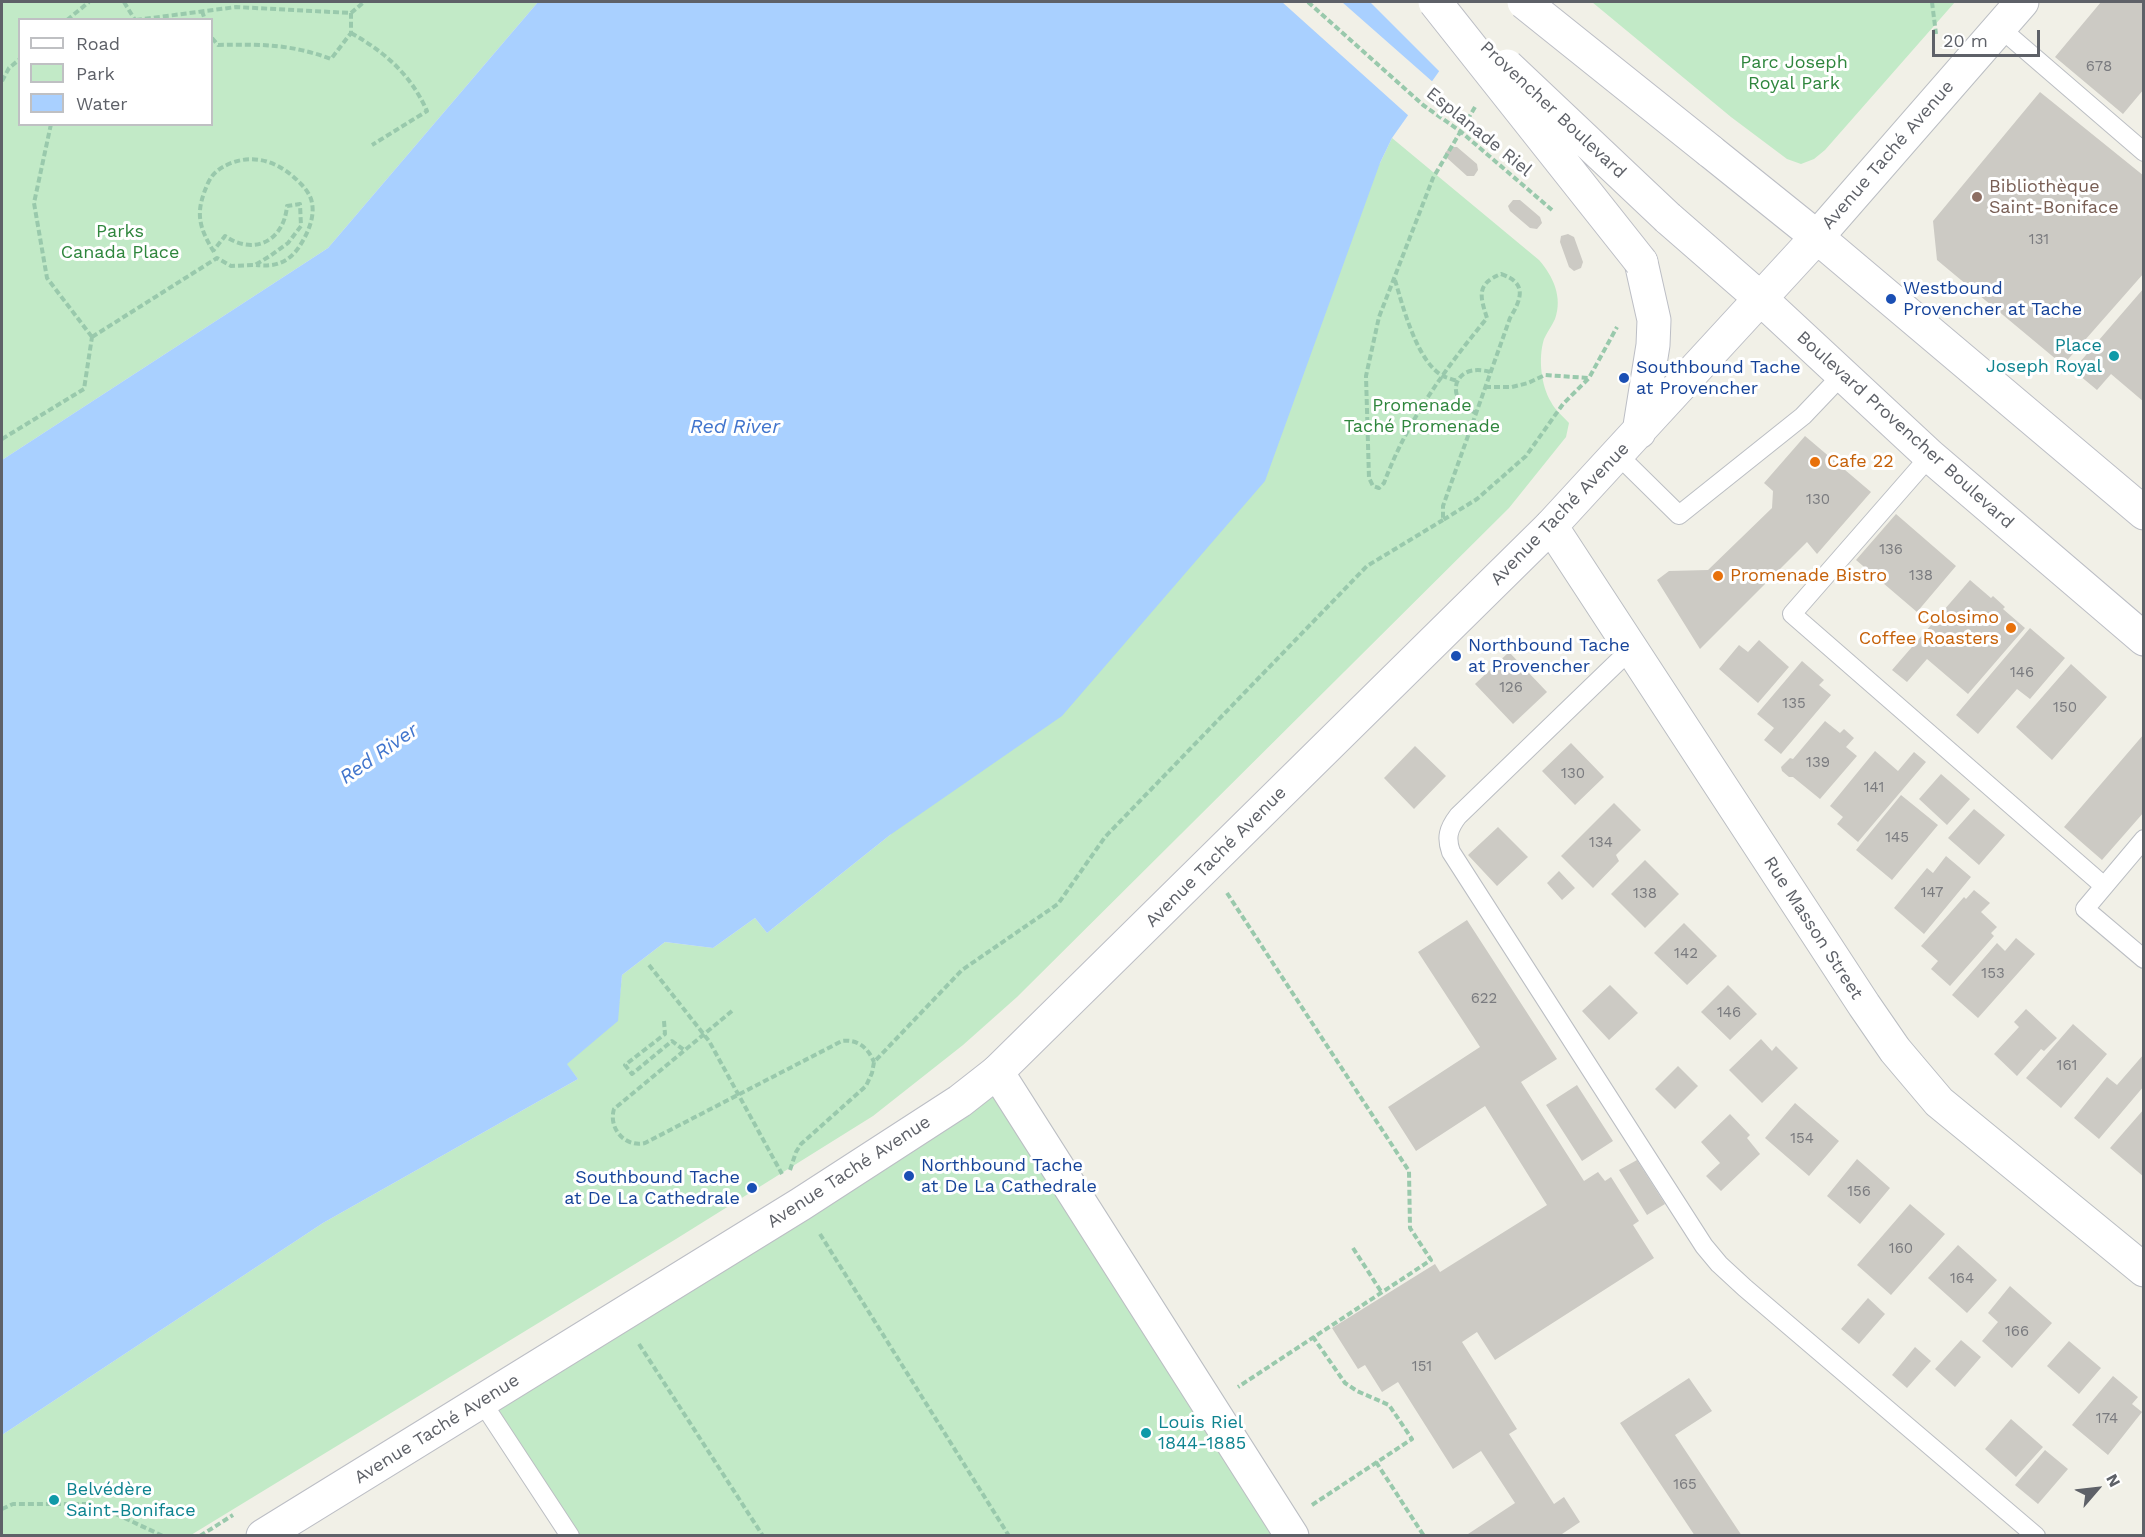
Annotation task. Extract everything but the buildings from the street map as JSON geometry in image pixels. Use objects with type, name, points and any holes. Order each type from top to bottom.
[{"type":"street","name":"Provencher Boulevard","points":[[1436,2],[1668,218]]},
{"type":"street","points":[[1436,2],[1641,262],[1650,299],[1653,345],[1628,443]]},
{"type":"street","points":[[1524,2],[1817,237],[2144,513]]},
{"type":"street","name":"Avenue Taché Avenue","points":[[263,1536],[801,1204],[960,1101],[997,1072],[1551,526],[1817,237],[2022,2]]},
{"type":"street","name":"Boulevard Provencher Boulevard","points":[[1668,218],[1761,299],[1930,456],[2144,639]]},
{"type":"street","name":"Rue Masson Street","points":[[1551,526],[1864,1005],[1918,1078],[1939,1102],[2144,1270]]},
{"type":"street","points":[[997,1072],[1288,1529]]},
{"type":"lane","points":[[1999,27],[2144,152]]},
{"type":"lane","points":[[1628,443],[1679,515],[1803,416],[1842,375]]},
{"type":"lane","points":[[1930,456],[1792,614],[2104,886]]},
{"type":"lane","points":[[1631,649],[1458,816],[1450,826],[1447,841],[1451,852],[1704,1246],[1719,1264],[2036,1536]]},
{"type":"lane","points":[[2144,839],[2085,909],[2144,959]]},
{"type":"lane","points":[[482,1402],[570,1536]]},
{"type":"path","points":[[70,18],[89,2]]},
{"type":"path","points":[[124,2],[134,18]]},
{"type":"path","points":[[150,18],[236,7],[351,13],[364,2]]},
{"type":"path","name":"Esplanade Riel","points":[[1308,2],[1423,105],[1460,131],[1554,212]]},
{"type":"path","points":[[1932,2],[1936,34]]},
{"type":"path","points":[[202,11],[204,18]]},
{"type":"path","points":[[213,39],[218,45],[262,44],[298,48],[331,59],[351,33],[351,13]]},
{"type":"path","points":[[351,33],[385,54],[396,65],[418,93],[427,111],[372,146]]},
{"type":"path","points":[[2,81],[9,68],[18,61]]},
{"type":"path","points":[[1443,520],[1443,506],[1510,318],[1520,300],[1520,288],[1512,278],[1501,274],[1489,279],[1482,287],[1481,300],[1486,318],[1442,375],[1410,425],[1384,483],[1379,488],[1376,488],[1369,478],[1366,376],[1380,317],[1433,178],[1479,100]]},
{"type":"path","points":[[2,440],[84,389],[92,337],[47,278],[34,203],[51,126]]},
{"type":"path","points":[[243,159],[261,159],[281,167],[306,189],[312,203],[312,219],[306,237],[284,263],[272,267],[231,266],[217,258],[213,251],[198,216],[201,199],[212,176],[219,168],[243,159]]},
{"type":"path","points":[[213,251],[225,236],[240,244],[264,243],[283,226],[287,206],[300,204],[300,226],[288,243],[255,265]]},
{"type":"path","points":[[92,337],[217,258]]},
{"type":"path","points":[[1395,279],[1407,321],[1425,357],[1442,375],[1457,381]]},
{"type":"path","points":[[789,1171],[795,1152],[801,1144],[866,1086],[874,1062],[962,970],[1058,904],[1105,837],[1367,567],[1477,499],[1526,456],[1563,404],[1589,378],[1617,326]]},
{"type":"path","points":[[1476,413],[1468,410],[1457,396],[1457,381],[1461,375],[1476,369],[1491,372]]},
{"type":"path","points":[[1485,387],[1512,387],[1545,375],[1589,378]]},
{"type":"path","points":[[1208,865],[1409,1171],[1410,1228],[1431,1260],[1209,1406]]},
{"type":"path","points":[[649,965],[704,1034],[786,1181]]},
{"type":"path","points":[[732,1011],[614,1108],[614,1124],[623,1139],[636,1144],[645,1143],[842,1041],[848,1040],[861,1044],[870,1053],[874,1062]]},
{"type":"path","points":[[664,1022],[665,1034],[625,1065],[632,1074],[672,1041],[684,1050]]},
{"type":"path","points":[[821,1235],[1010,1536]]},
{"type":"path","points":[[1353,1248],[1382,1293]]},
{"type":"path","points":[[620,1316],[763,1536]]},
{"type":"path","points":[[1288,1529],[1376,1462],[1412,1439],[1389,1405],[1345,1383],[1313,1337]]},
{"type":"path","points":[[1376,1462],[1424,1536]]},
{"type":"path","points":[[2,1509],[13,1504],[87,1504],[118,1515],[163,1536]]},
{"type":"green space","name":"Parks Canada Place","points":[[2,2],[538,2],[328,248],[2,460]]},
{"type":"green space","name":"Parc Joseph Royal Park","points":[[1592,2],[1955,2],[1825,150],[1814,159],[1801,164],[1787,159],[1731,117]]},
{"type":"green space","name":"Promenade Taché Promenade","points":[[1392,138],[1539,260],[1549,273],[1555,287],[1557,311],[1542,346],[1541,371],[1551,402],[1569,423],[1566,437],[1509,508],[1017,997],[963,1045],[873,1116],[191,1535],[2,1536],[2,1435],[323,1223],[578,1079],[566,1064],[617,1021],[622,975],[665,942],[713,948],[755,918],[767,933],[890,835],[1380,163]]},
{"type":"green space","points":[[997,1072],[1292,1535],[570,1535],[482,1402]]},
{"type":"water","name":"Red River","points":[[538,2],[1488,2],[1392,138],[1380,163],[1265,481],[1062,716],[890,835],[767,933],[755,918],[713,948],[665,942],[622,975],[618,1021],[567,1064],[578,1079],[323,1223],[2,1435],[2,460],[328,248]]},
{"type":"pier","points":[[1282,2],[1342,2],[1434,83],[1410,117]]},
{"type":"pier","points":[[1370,2],[1491,2],[1441,73]]},
{"type":"place","name":"Bibliothèque Saint-Boniface","points":[[1977,197]]},
{"type":"place","name":"Westbound Provencher at Tache","points":[[1891,299]]},
{"type":"place","name":"Place Joseph Royal","points":[[2114,356]]},
{"type":"place","name":"Southbound Tache at Provencher","points":[[1624,378]]},
{"type":"place","name":"Cafe 22","points":[[1815,462]]},
{"type":"place","name":"Promenade Bistro","points":[[1718,576]]},
{"type":"place","name":"Colosimo Coffee Roasters","points":[[2011,628]]},
{"type":"place","name":"Northbound Tache at Provencher","points":[[1456,656]]},
{"type":"place","name":"Northbound Tache at De La Cathedrale","points":[[909,1176]]},
{"type":"place","name":"Southbound Tache at De La Cathedrale","points":[[752,1188]]},
{"type":"place","name":"Louis Riel 1844-1885","points":[[1146,1433]]},
{"type":"place","name":"Belvédère Saint-Boniface","points":[[54,1500]]}]
